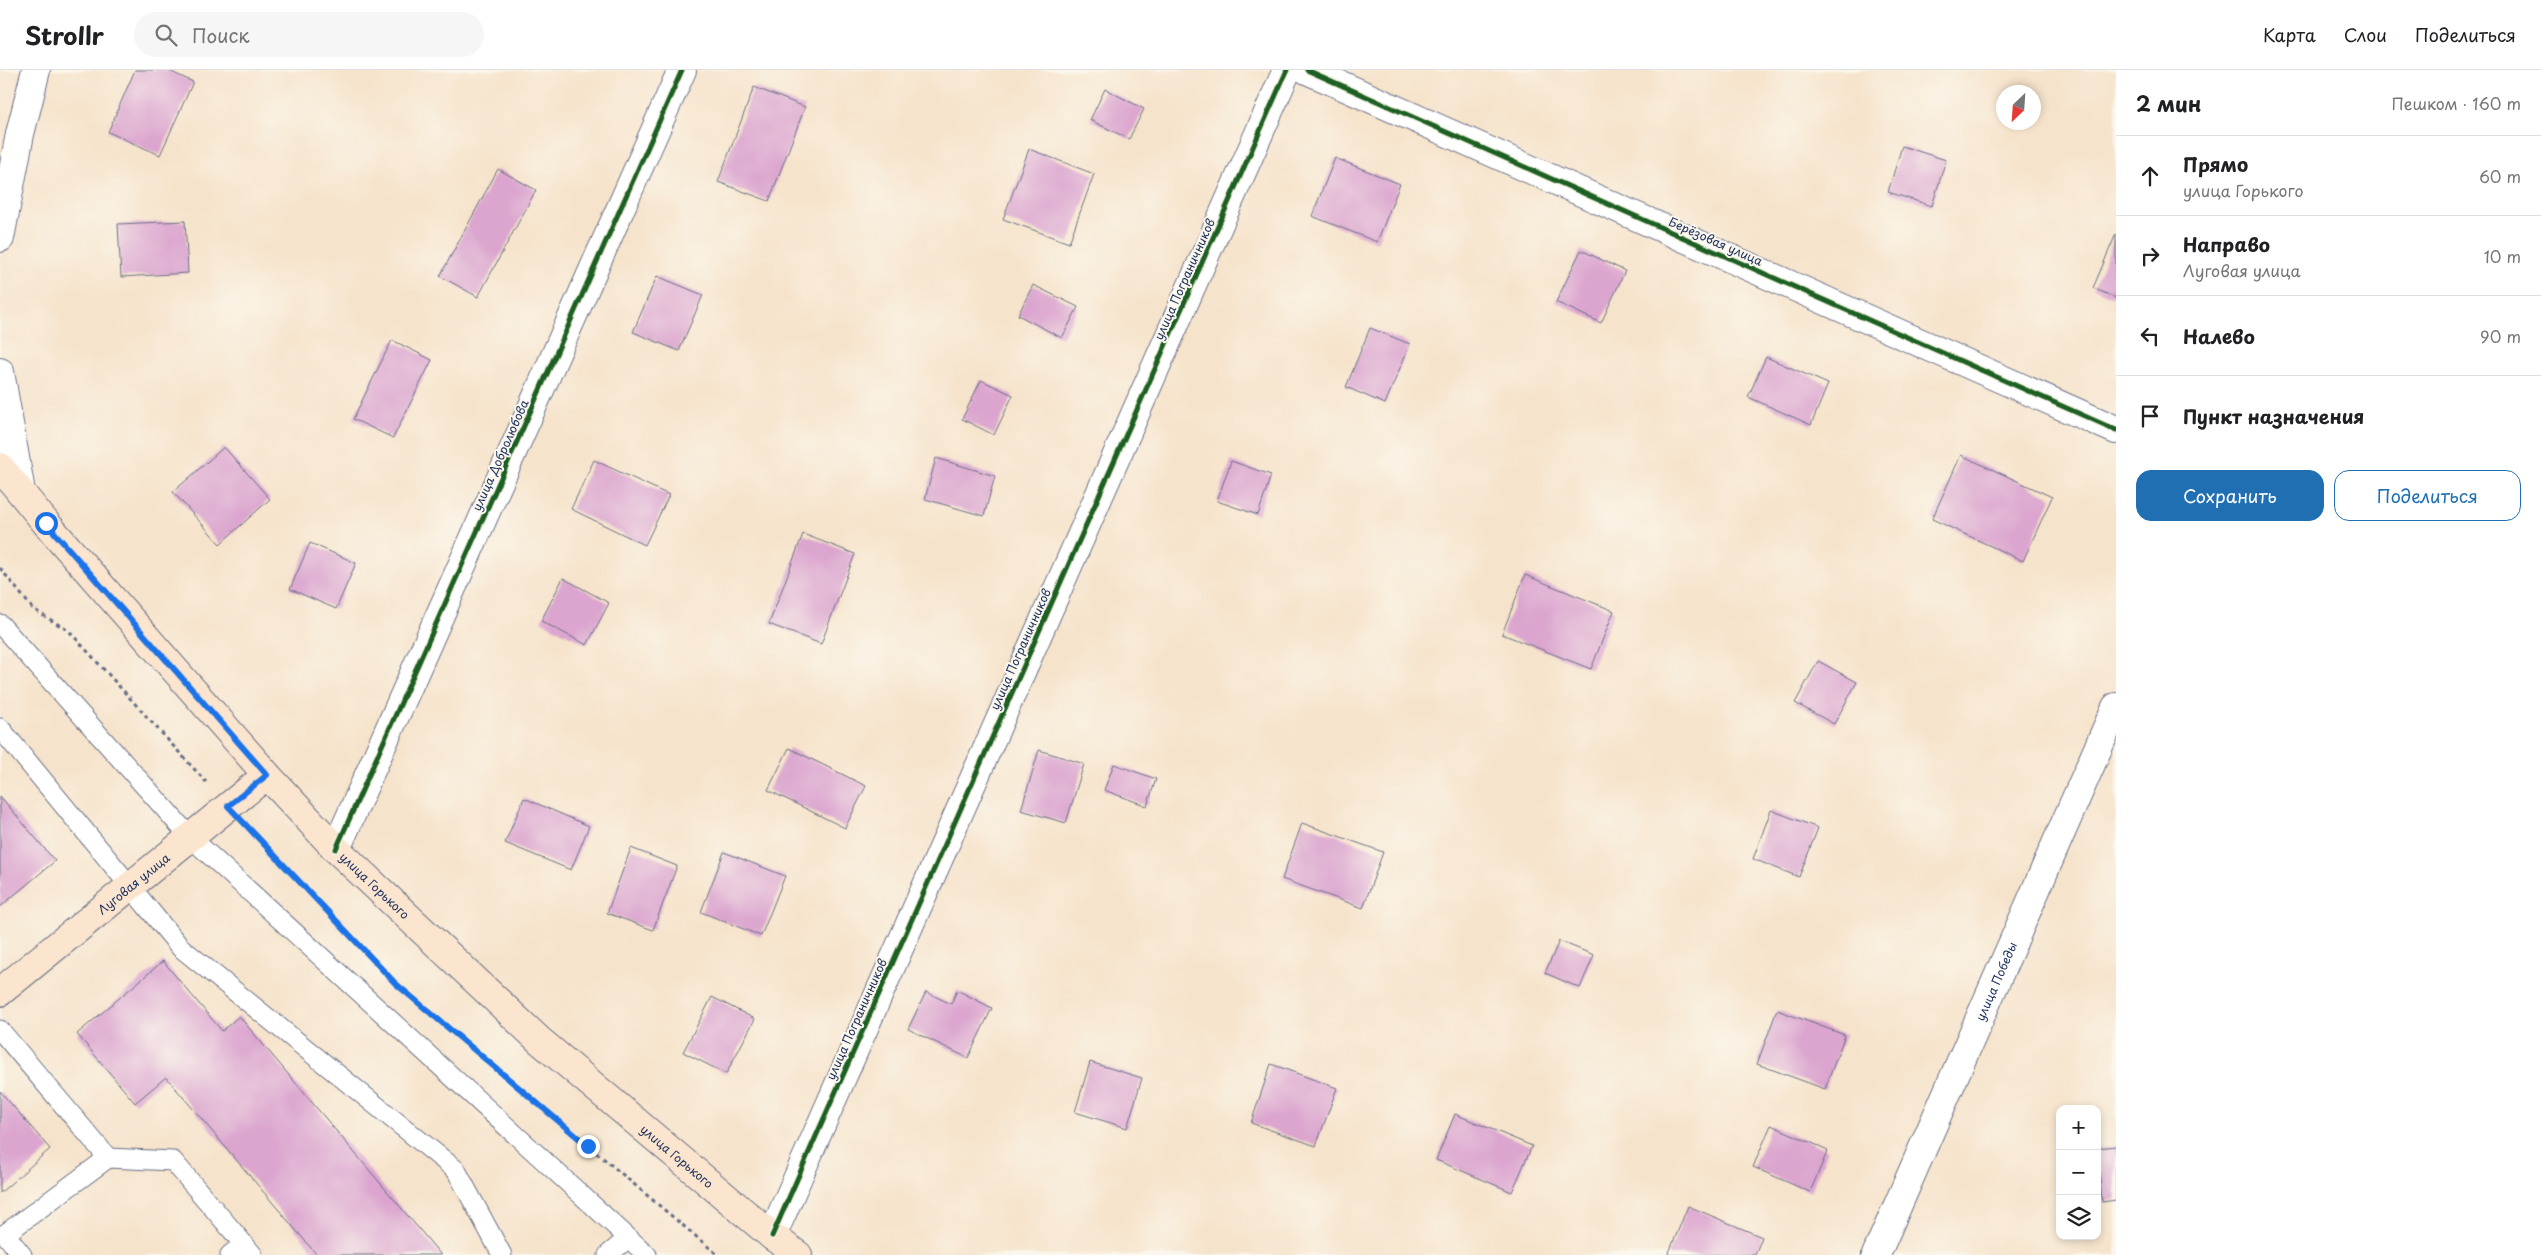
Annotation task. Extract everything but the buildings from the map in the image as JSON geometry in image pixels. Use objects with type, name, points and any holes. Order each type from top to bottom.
[{"type":"main road","name":"улица Горького","points":[[0,467],[267,775],[336,849],[539,1040],[772,1236],[798,1255]]},
{"type":"main road","name":"Луговая улица","points":[[0,992],[267,775]]},
{"type":"street","points":[[0,238],[20,134],[36,70]]},
{"type":"street","name":"улица Добролюбова","points":[[336,849],[682,70]]},
{"type":"street","name":"улица Пограничников","points":[[772,1236],[1287,70]]},
{"type":"street","name":"Берёзовая улица","points":[[1307,70],[2116,430]]},
{"type":"street","points":[[0,372],[21,492]]},
{"type":"street","name":"улица Победы","points":[[1876,1255],[2116,707]]},
{"type":"lane","points":[[0,624],[190,837],[646,1255]]},
{"type":"lane","points":[[0,728],[180,947],[456,1170],[502,1255]]},
{"type":"lane","points":[[0,1030],[108,1158]]},
{"type":"lane","points":[[22,1255],[5,1234],[108,1158],[173,1161],[242,1251]]},
{"type":"lane","points":[[608,1255],[627,1239]]},
{"type":"path","points":[[0,568],[34,609],[69,631],[228,806],[395,983]]},
{"type":"path","points":[[402,989],[718,1255]]},
{"type":"cycle path","points":[[336,849],[682,70]]},
{"type":"cycle path","points":[[772,1236],[1287,70]]},
{"type":"cycle path","points":[[1307,70],[2116,430]]},
{"type":"route","points":[[46,523],[267,775],[228,806],[395,983],[588,1146]]}]
